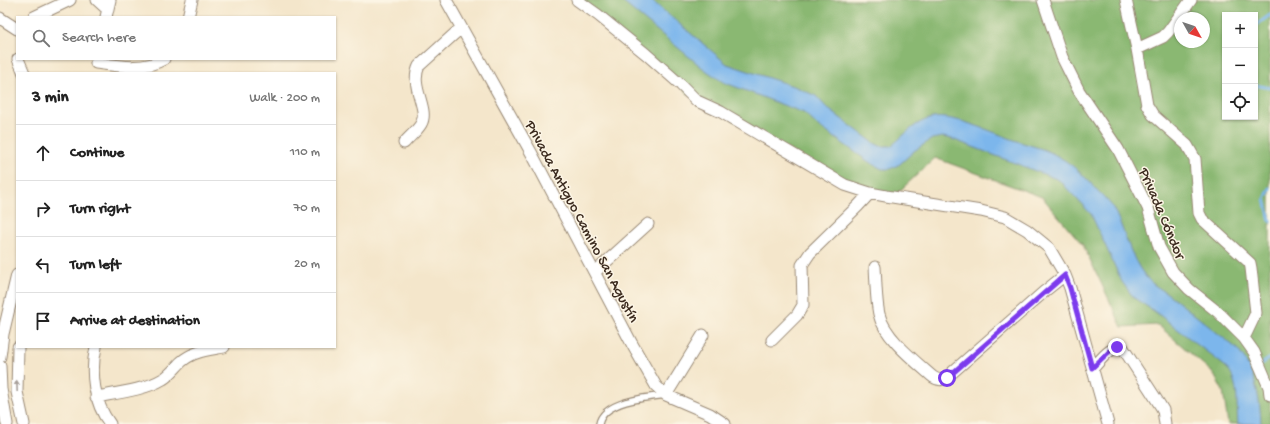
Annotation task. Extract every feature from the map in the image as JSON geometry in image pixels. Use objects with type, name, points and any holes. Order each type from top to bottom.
[{"type":"street","points":[[36,16],[70,0]]},
{"type":"street","points":[[96,0],[108,9]]},
{"type":"street","points":[[188,16],[192,0]]},
{"type":"street","name":"Privada Antiguo Camino San Agustín","points":[[446,0],[532,154],[632,344],[656,386],[666,395],[710,414],[725,424]]},
{"type":"street","points":[[577,0],[646,54],[681,84],[697,101],[722,112],[845,185],[870,193],[981,211],[1005,217],[1027,230],[1049,248],[1065,275],[1108,424]]},
{"type":"street","name":"Privada Cóndor","points":[[1043,0],[1062,57],[1079,91],[1122,156],[1148,208],[1159,247],[1172,272],[1189,289],[1219,313],[1244,338],[1254,352],[1269,391]]},
{"type":"street","points":[[1126,0],[1147,105],[1153,115],[1187,145],[1195,159],[1199,213],[1202,219],[1250,263],[1256,313],[1244,338]]},
{"type":"street","points":[[1137,49],[1163,37],[1191,0]]},
{"type":"street","points":[[0,18],[16,28]]},
{"type":"street","points":[[404,143],[421,124],[423,117],[423,111],[415,81],[419,66],[462,28]]},
{"type":"street","points":[[18,60],[24,72]]},
{"type":"street","points":[[95,65],[138,66],[155,64],[162,60]]},
{"type":"street","points":[[772,340],[797,315],[803,304],[802,265],[810,253],[870,193]]},
{"type":"street","points":[[594,272],[648,224]]},
{"type":"street","points":[[875,267],[879,314],[888,333],[902,350],[932,377],[938,380],[947,378],[1065,275]]},
{"type":"street","points":[[0,357],[3,334],[16,279]]},
{"type":"street","points":[[666,395],[703,335]]},
{"type":"street","points":[[1092,368],[1112,349],[1117,347],[1123,348],[1163,410],[1165,424]]},
{"type":"street","points":[[18,348],[17,392],[24,424]]},
{"type":"street","points":[[96,348],[94,382],[96,397],[101,410],[110,424]]},
{"type":"street","points":[[96,397],[141,388],[155,383],[168,375],[182,362],[194,354],[220,348]]},
{"type":"street","points":[[0,366],[1,389],[7,424]]},
{"type":"lane","points":[[599,424],[604,412],[612,407],[645,397],[666,395]]},
{"type":"green space","points":[[577,0],[1270,0],[1270,424],[1228,424],[1223,391],[1213,373],[1158,325],[1122,327],[1083,245],[1042,197],[935,158],[892,198],[870,193],[697,101]]},
{"type":"water","points":[[620,0],[651,0],[727,64],[796,87],[816,96],[827,108],[880,146],[891,146],[910,129],[921,122],[933,118],[942,118],[975,125],[1044,150],[1064,160],[1075,168],[1112,206],[1135,260],[1146,277],[1236,348],[1242,356],[1252,374],[1258,394],[1261,424],[1238,424],[1234,380],[1226,367],[1157,313],[1134,298],[1122,282],[1091,214],[1059,180],[952,139],[942,137],[932,139],[914,151],[900,164],[890,169],[882,169],[869,162],[817,125],[804,113],[723,82],[704,69]]},
{"type":"waterway","points":[[1258,24],[1270,15]]},
{"type":"waterway","points":[[1258,86],[1270,88]]},
{"type":"waterway","points":[[1270,188],[1265,199],[1270,221]]},
{"type":"waterway","points":[[1262,364],[1270,358]]},
{"type":"route","points":[[947,378],[1065,275],[1092,368],[1112,349],[1117,347]]}]
